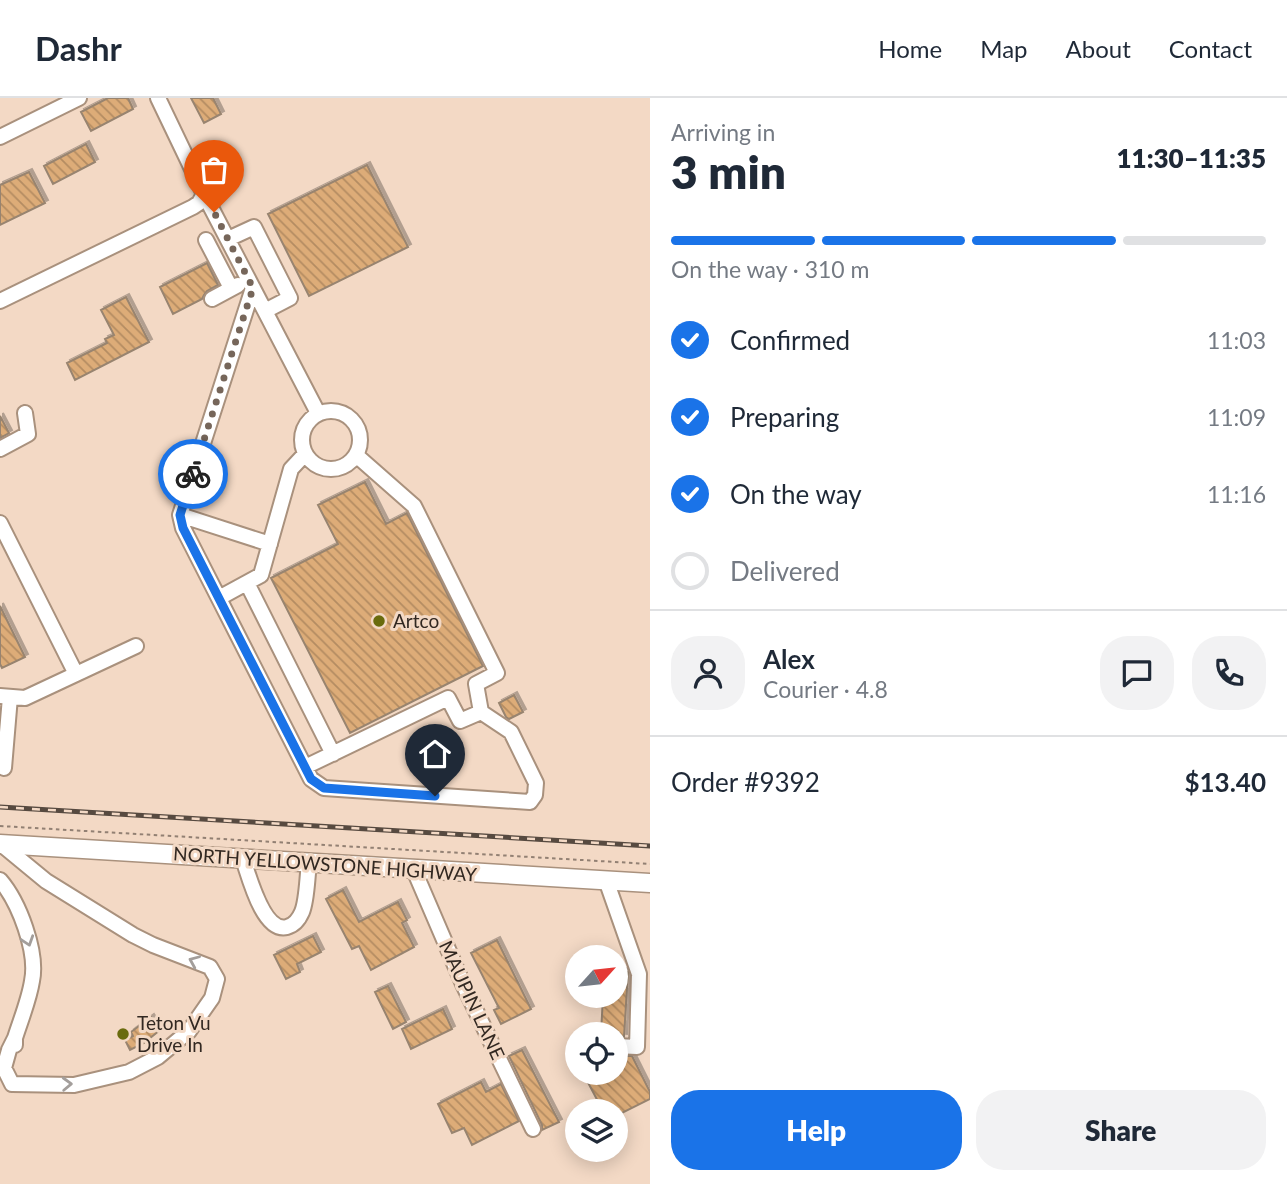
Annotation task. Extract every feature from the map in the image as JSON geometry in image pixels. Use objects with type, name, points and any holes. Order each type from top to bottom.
[{"type":"main road","name":"NORTH YELLOWSTONE HIGHWAY","points":[[0,844],[650,883]]},
{"type":"street","points":[[0,137],[79,98]]},
{"type":"street","points":[[158,98],[204,194],[318,413]]},
{"type":"street","points":[[0,302],[193,207],[204,194]]},
{"type":"street","points":[[228,239],[254,226],[290,298],[265,311]]},
{"type":"street","points":[[206,240],[231,288]]},
{"type":"street","points":[[212,299],[231,288],[251,283]]},
{"type":"street","points":[[251,283],[180,515],[183,528],[311,779],[324,788],[530,802],[535,795],[536,783],[511,732],[481,712],[475,684],[497,673],[414,506],[356,455]]},
{"type":"street","points":[[328,410],[338,411],[355,422],[361,440],[356,455],[346,466],[337,469],[318,467],[305,454],[302,435],[310,418],[328,410]]},
{"type":"street","points":[[0,449],[27,434],[25,413]]},
{"type":"street","points":[[219,598],[261,575],[291,469],[305,454]]},
{"type":"street","points":[[180,515],[270,544]]},
{"type":"street","points":[[0,523],[76,674]]},
{"type":"street","points":[[247,583],[333,754]]},
{"type":"street","points":[[4,768],[5,696],[25,698],[136,646]]},
{"type":"street","points":[[305,767],[448,698],[460,722],[481,712]]},
{"type":"street","points":[[0,844],[46,881],[134,934],[153,945],[210,967],[217,979],[212,998],[189,1031],[158,1057],[129,1072],[74,1085],[12,1084],[4,1068],[5,1060],[15,1038],[32,981],[33,955],[20,915],[0,880]]},
{"type":"street","points":[[243,859],[258,903],[274,925],[285,928],[296,923],[303,911],[309,864]]},
{"type":"street","name":"MAUPIN LANE","points":[[414,870],[463,984],[533,1129]]},
{"type":"street","points":[[606,880],[639,974],[637,1047],[628,1047]]},
{"type":"path","points":[[0,826],[650,864]]},
{"type":"building","points":[[108,98],[128,98],[133,109],[91,131],[81,112]]},
{"type":"building","points":[[191,98],[213,98],[221,114],[204,123]]},
{"type":"building","points":[[86,144],[95,162],[53,184],[44,166]]},
{"type":"building","points":[[367,165],[408,247],[309,296],[268,214]]},
{"type":"building","points":[[29,172],[45,203],[0,225],[0,185]]},
{"type":"building","points":[[207,263],[218,285],[207,291],[202,299],[173,314],[160,287]]},
{"type":"building","points":[[126,297],[149,342],[75,380],[67,363],[107,343],[105,339],[114,335],[101,310]]},
{"type":"building","points":[[0,416],[9,433],[0,438]]},
{"type":"building","name":"Artco","points":[[365,482],[386,524],[407,513],[483,666],[350,733],[271,578],[338,544],[318,505]]},
{"type":"building","points":[[0,606],[25,657],[2,668],[0,664]]},
{"type":"building","points":[[514,695],[523,712],[509,719],[499,703]]},
{"type":"building","points":[[343,890],[359,922],[398,902],[407,920],[402,923],[414,947],[371,970],[359,946],[352,949],[326,899]]},
{"type":"building","points":[[313,936],[321,952],[297,964],[300,972],[286,979],[274,955]]},
{"type":"building","points":[[497,940],[531,1009],[501,1024],[494,1010],[499,1008],[471,953]]},
{"type":"building","points":[[388,986],[406,1022],[393,1029],[375,992]]},
{"type":"building","points":[[602,1008],[626,1008],[625,1022],[602,1022]]},
{"type":"building","points":[[443,1009],[452,1029],[411,1049],[402,1029]]},
{"type":"building","points":[[151,1017],[160,1030],[130,1050],[125,1040],[133,1036],[131,1032]]},
{"type":"building","points":[[522,1050],[559,1122],[542,1130],[509,1056]]},
{"type":"building","points":[[628,1056],[632,1056],[650,1092],[650,1099],[628,1110],[628,1099],[597,1099],[589,1085],[628,1085]]},
{"type":"building","points":[[481,1082],[486,1092],[501,1084],[519,1121],[472,1145],[464,1128],[452,1133],[438,1104]]},
{"type":"railway","points":[[0,807],[650,846]]},
{"type":"way so far","points":[[193,474],[253,288],[214,212]]},
{"type":"place","name":"Artco","points":[[379,621]]},
{"type":"place","name":"Teton Vu Drive In","points":[[123,1034]]},
{"type":"route","points":[[193,474],[180,515],[183,528],[311,779],[324,788],[435,796]]}]
